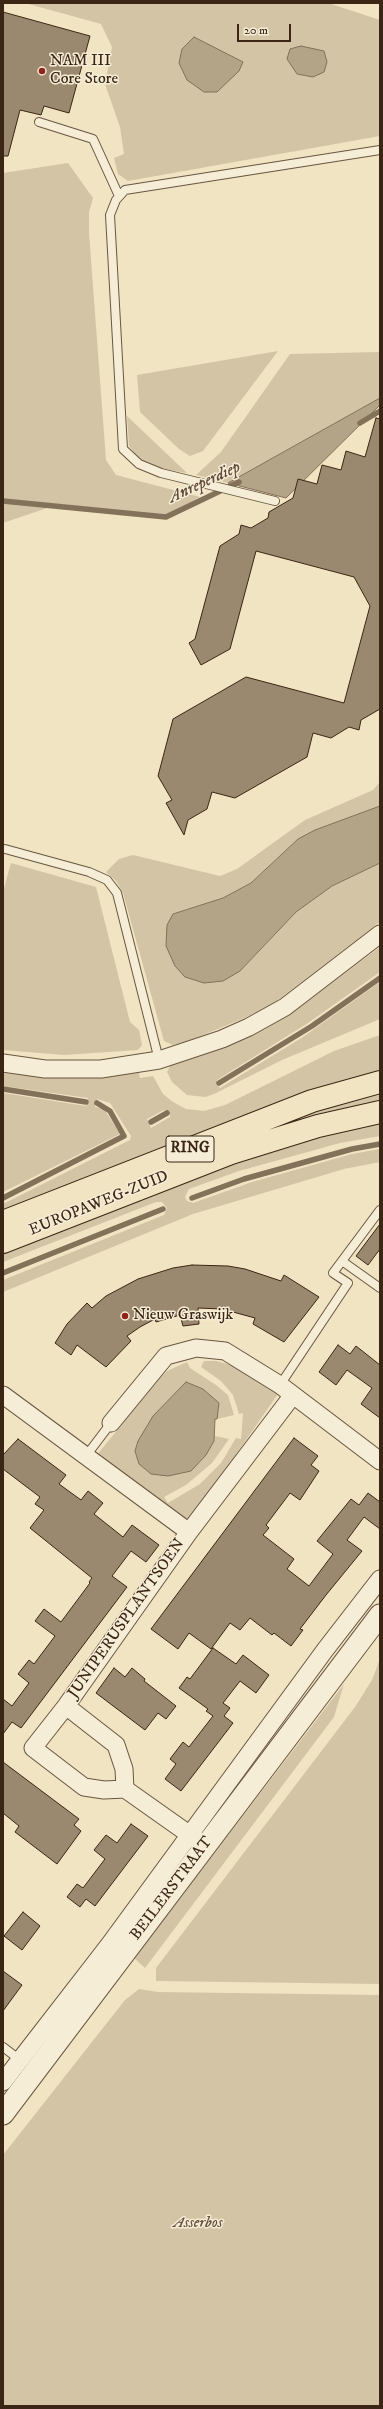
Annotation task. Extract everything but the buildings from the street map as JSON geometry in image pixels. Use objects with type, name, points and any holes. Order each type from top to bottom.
[{"type":"main road","name":"EUROPAWEG-ZUID","points":[[3,1222],[312,1101],[380,1082]]},
{"type":"main road","name":"EUROPAWEG-ZUID","points":[[3,1242],[231,1153],[318,1126],[380,1112]]},
{"type":"street","points":[[3,1063],[45,1069],[74,1070],[123,1066],[159,1060],[222,1039],[273,1014],[380,934]]},
{"type":"street","points":[[111,1423],[166,1356],[196,1348],[225,1350],[286,1390],[380,1461]]},
{"type":"street","name":"JUNIPERUSPLANTSOEN","points":[[66,1706],[116,1745],[124,1769],[125,1789],[104,1790],[84,1786],[33,1748],[66,1706],[189,1532],[286,1390]]},
{"type":"street","name":"JUNIPERUSPLANTSOEN","points":[[3,1395],[189,1532]]},
{"type":"street","name":"BEILERSTRAAT","points":[[198,1840],[325,1650],[380,1579]]},
{"type":"street","name":"BEILERSTRAAT","points":[[3,2114],[115,1951],[198,1840],[343,1665],[380,1615]]},
{"type":"street","points":[[325,1650],[343,1665]]},
{"type":"street","points":[[125,1789],[198,1840]]},
{"type":"street","name":"BEILERSTRAAT","points":[[3,2082],[20,2060],[115,1951]]},
{"type":"lane","points":[[39,122],[93,139],[119,196]]},
{"type":"lane","points":[[275,501],[161,473],[140,464],[123,449],[110,215],[119,196],[125,190],[380,150]]},
{"type":"lane","points":[[5,849],[89,872],[107,880],[117,893],[159,1060]]},
{"type":"lane","points":[[286,1390],[348,1283],[333,1273],[380,1210]]},
{"type":"lane","points":[[342,1261],[380,1288]]},
{"type":"lane","points":[[86,1456],[111,1423]]},
{"type":"lane","points":[[3,2047],[20,2060]]},
{"type":"green space","points":[[25,3],[328,3],[380,20],[380,136],[128,181],[118,174],[114,158],[124,154],[120,127],[105,84],[112,47],[101,24]]},
{"type":"green space","points":[[68,163],[93,198],[89,212],[89,233],[106,460],[116,475],[200,497],[166,517],[59,504],[3,523],[3,173]]},
{"type":"green space","points":[[278,351],[203,451],[190,456],[179,449],[140,412],[137,375]]},
{"type":"green space","points":[[380,352],[380,398],[228,483],[196,475],[221,452],[290,354]]},
{"type":"green space","points":[[127,416],[187,473],[157,468],[138,458],[129,446]]},
{"type":"green space","points":[[380,782],[380,806],[298,839],[251,883],[223,898],[173,914],[240,971],[296,912],[332,886],[380,863],[380,922],[274,1003],[249,1016],[196,1038],[173,1045],[164,1041],[123,893],[116,881],[106,872],[119,859],[133,855],[220,876],[237,869],[305,820],[373,790]]},
{"type":"green space","points":[[11,863],[96,887],[130,1022],[139,1030],[142,1045],[138,1050],[64,1055],[3,1050],[3,892]]},
{"type":"green space","points":[[380,947],[380,972],[308,1023],[217,1080],[218,1086],[220,1088],[303,1037],[380,982],[380,1019],[282,1060],[205,1097],[187,1095],[172,1082],[167,1072],[170,1066],[229,1046],[265,1029],[304,1004]]},
{"type":"green space","points":[[380,1035],[380,1074],[3,1215],[3,1204],[130,1140],[131,1136],[110,1103],[97,1099],[95,1107],[103,1108],[120,1134],[3,1192],[3,1093],[86,1106],[88,1098],[3,1086],[3,1073],[48,1077],[139,1073],[140,1078],[153,1076],[163,1094],[173,1102],[186,1109],[204,1111],[225,1105],[334,1051]],"holes":[[[164,1110],[170,1114],[170,1117],[151,1128],[147,1119]]]},
{"type":"green space","points":[[380,1091],[380,1106],[3,1233],[324,1107]]},
{"type":"green space","points":[[380,1117],[380,1136],[340,1143],[239,1171],[189,1189],[185,1197],[187,1201],[193,1203],[252,1182],[352,1154],[380,1149],[380,1162],[344,1169],[193,1214],[3,1292],[3,1280],[164,1215],[167,1208],[162,1202],[156,1202],[3,1262],[3,1247],[172,1180]]},
{"type":"green space","points":[[204,1361],[216,1361],[235,1366],[278,1394],[193,1516],[182,1520],[96,1456],[159,1379],[167,1371],[187,1362],[190,1368],[216,1385],[228,1395],[234,1415],[217,1419],[217,1403],[203,1389],[214,1441],[215,1436],[229,1439],[212,1463],[186,1485],[164,1497],[168,1503],[200,1484],[221,1463],[236,1438],[241,1439],[243,1413],[239,1414],[233,1395],[221,1381],[201,1367]]},
{"type":"green space","points":[[380,1659],[380,1984],[156,1981],[156,1968],[355,1707],[372,1680]]},
{"type":"green space","points":[[344,1684],[334,1717],[145,1968],[134,1958]]},
{"type":"green space","name":"Asserbos","points":[[139,1989],[158,1992],[380,1995],[380,2406],[3,2406],[3,2155],[125,2000]]},
{"type":"shaded area","points":[[194,37],[243,62],[239,71],[217,92],[204,92],[187,80],[179,63],[182,49]]},
{"type":"shaded area","points":[[301,46],[324,51],[327,62],[324,72],[313,77],[297,74],[287,59],[290,49]]},
{"type":"shaded area","points":[[380,398],[380,405],[286,498],[228,483]]},
{"type":"shaded area","points":[[380,806],[380,863],[332,886],[296,912],[240,971],[223,981],[204,983],[185,977],[175,966],[166,946],[167,925],[173,914],[223,898],[251,883],[298,839],[315,830]]},
{"type":"shaded area","points":[[186,1382],[203,1389],[219,1403],[217,1419],[215,1419],[214,1441],[206,1455],[191,1471],[168,1476],[151,1474],[139,1464],[135,1451],[138,1441],[153,1416]]},
{"type":"waterway","name":"Anreperdiep","points":[[360,423],[380,411]]},
{"type":"waterway","name":"Anreperdiep","points":[[3,501],[166,517],[239,482]]},
{"type":"waterway","points":[[219,1083],[312,1026],[380,978]]},
{"type":"waterway","points":[[3,1089],[86,1102]]},
{"type":"waterway","points":[[3,1198],[124,1136],[110,1111],[97,1103]]},
{"type":"waterway","points":[[151,1122],[167,1113]]},
{"type":"waterway","points":[[192,1198],[244,1179],[352,1149],[380,1144]]},
{"type":"waterway","points":[[3,1273],[163,1209]]},
{"type":"place","name":"NAM III Core Store","points":[[42,71]]},
{"type":"place","name":"Nieuw Graswijk","points":[[125,1316]]}]
